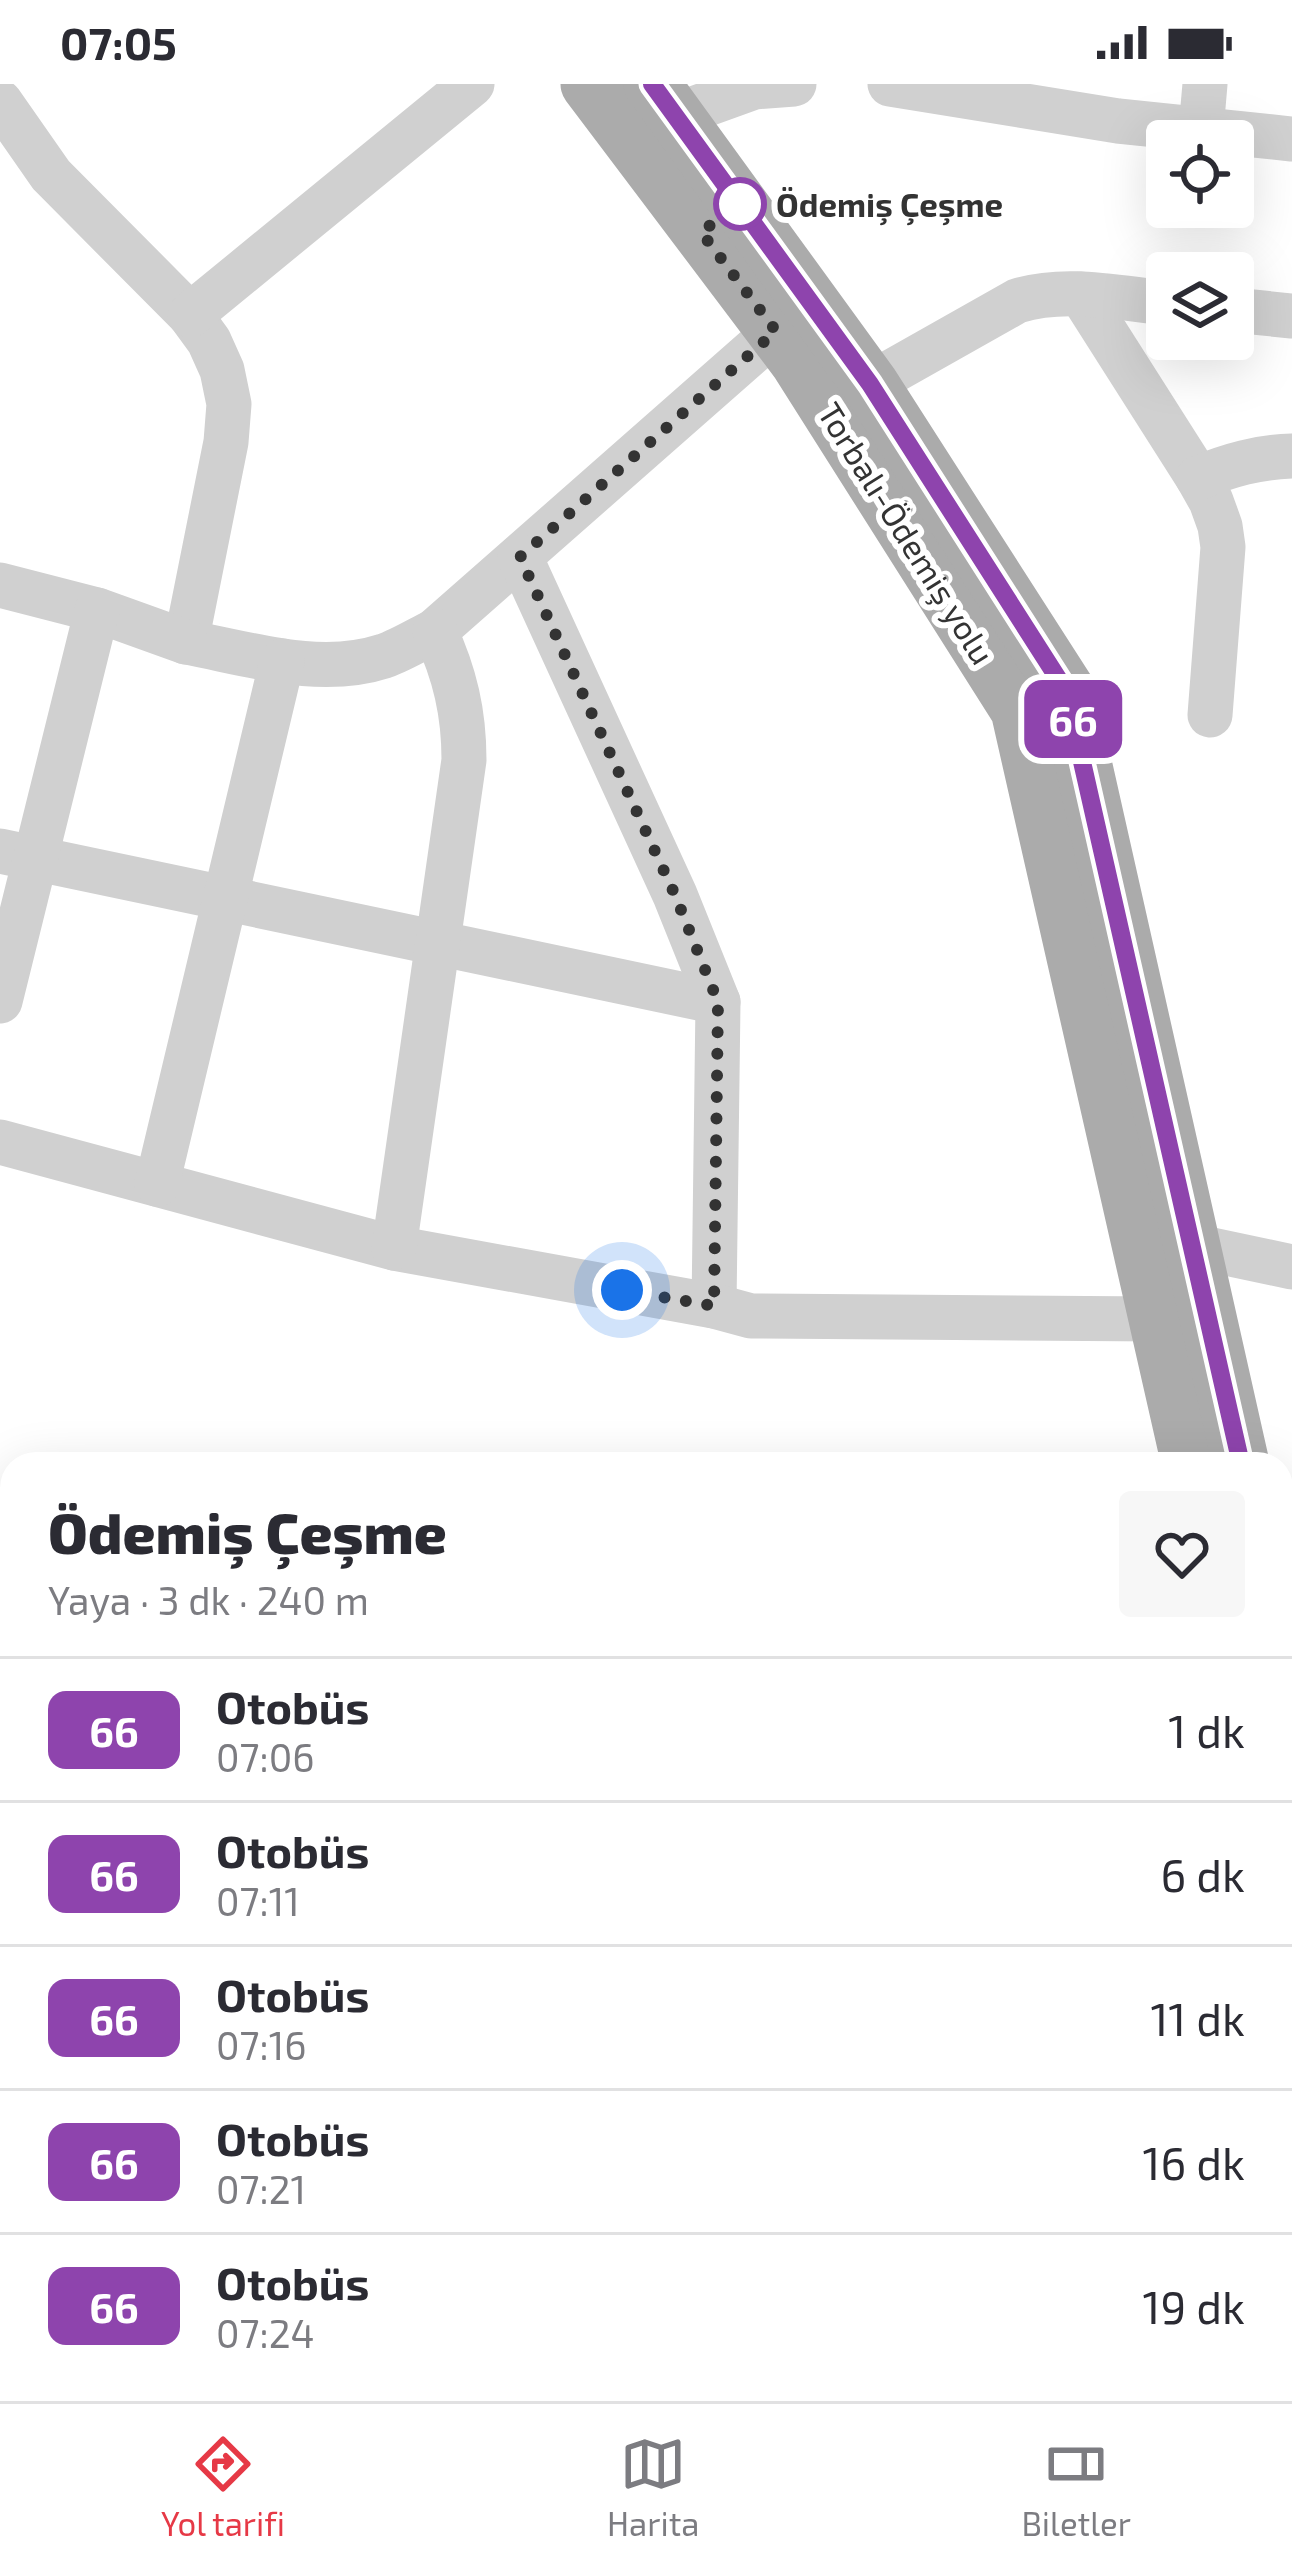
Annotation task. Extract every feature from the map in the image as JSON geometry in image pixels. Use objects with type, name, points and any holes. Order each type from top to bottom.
[{"type":"main road","name":"Torbalı-Ödemiş yolu","points":[[589,84],[657,104],[870,384],[1066,691],[1238,1452]]},
{"type":"main road","name":"Torbalı-Ödemiş yolu","points":[[657,104],[776,331],[1019,710],[1187,1452]]},
{"type":"street","points":[[190,315],[472,84]]},
{"type":"street","points":[[657,104],[754,86],[794,84]]},
{"type":"street","points":[[890,84],[1146,124]]},
{"type":"street","points":[[1202,120],[1205,84]]},
{"type":"street","points":[[0,102],[51,175],[190,315],[222,370],[229,404],[226,442],[186,641]]},
{"type":"street","points":[[1254,136],[1292,140]]},
{"type":"street","points":[[0,158],[51,175]]},
{"type":"street","points":[[870,384],[1017,301],[1040,294],[1146,301]]},
{"type":"street","points":[[1081,294],[1198,478],[1220,526],[1223,547],[1210,715]]},
{"type":"street","points":[[1254,312],[1292,316]]},
{"type":"street","points":[[0,585],[97,610],[186,641],[282,661],[332,664],[383,656],[435,631],[776,331]]},
{"type":"street","points":[[1198,478],[1259,458],[1292,456]]},
{"type":"street","points":[[520,557],[675,895],[718,1002],[714,1306]]},
{"type":"street","points":[[2,985],[17,855],[97,610]]},
{"type":"street","points":[[394,1248],[464,760],[460,698],[435,631]]},
{"type":"street","points":[[157,1184],[282,661]]},
{"type":"street","points":[[17,855],[718,1002]]},
{"type":"street","points":[[0,1142],[394,1248],[751,1316],[1157,1319]]},
{"type":"street","points":[[1193,1246],[1292,1267]]},
{"type":"bus line","name":"66","points":[[652,84],[870,384],[1066,691],[1238,1452]]},
{"type":"place","name":"Ödemiş Çeşme","points":[[740,204]]},
{"type":"route","points":[[622,1290],[714,1306],[718,1002],[675,895],[520,557],[776,331],[701,232],[740,204]]}]
